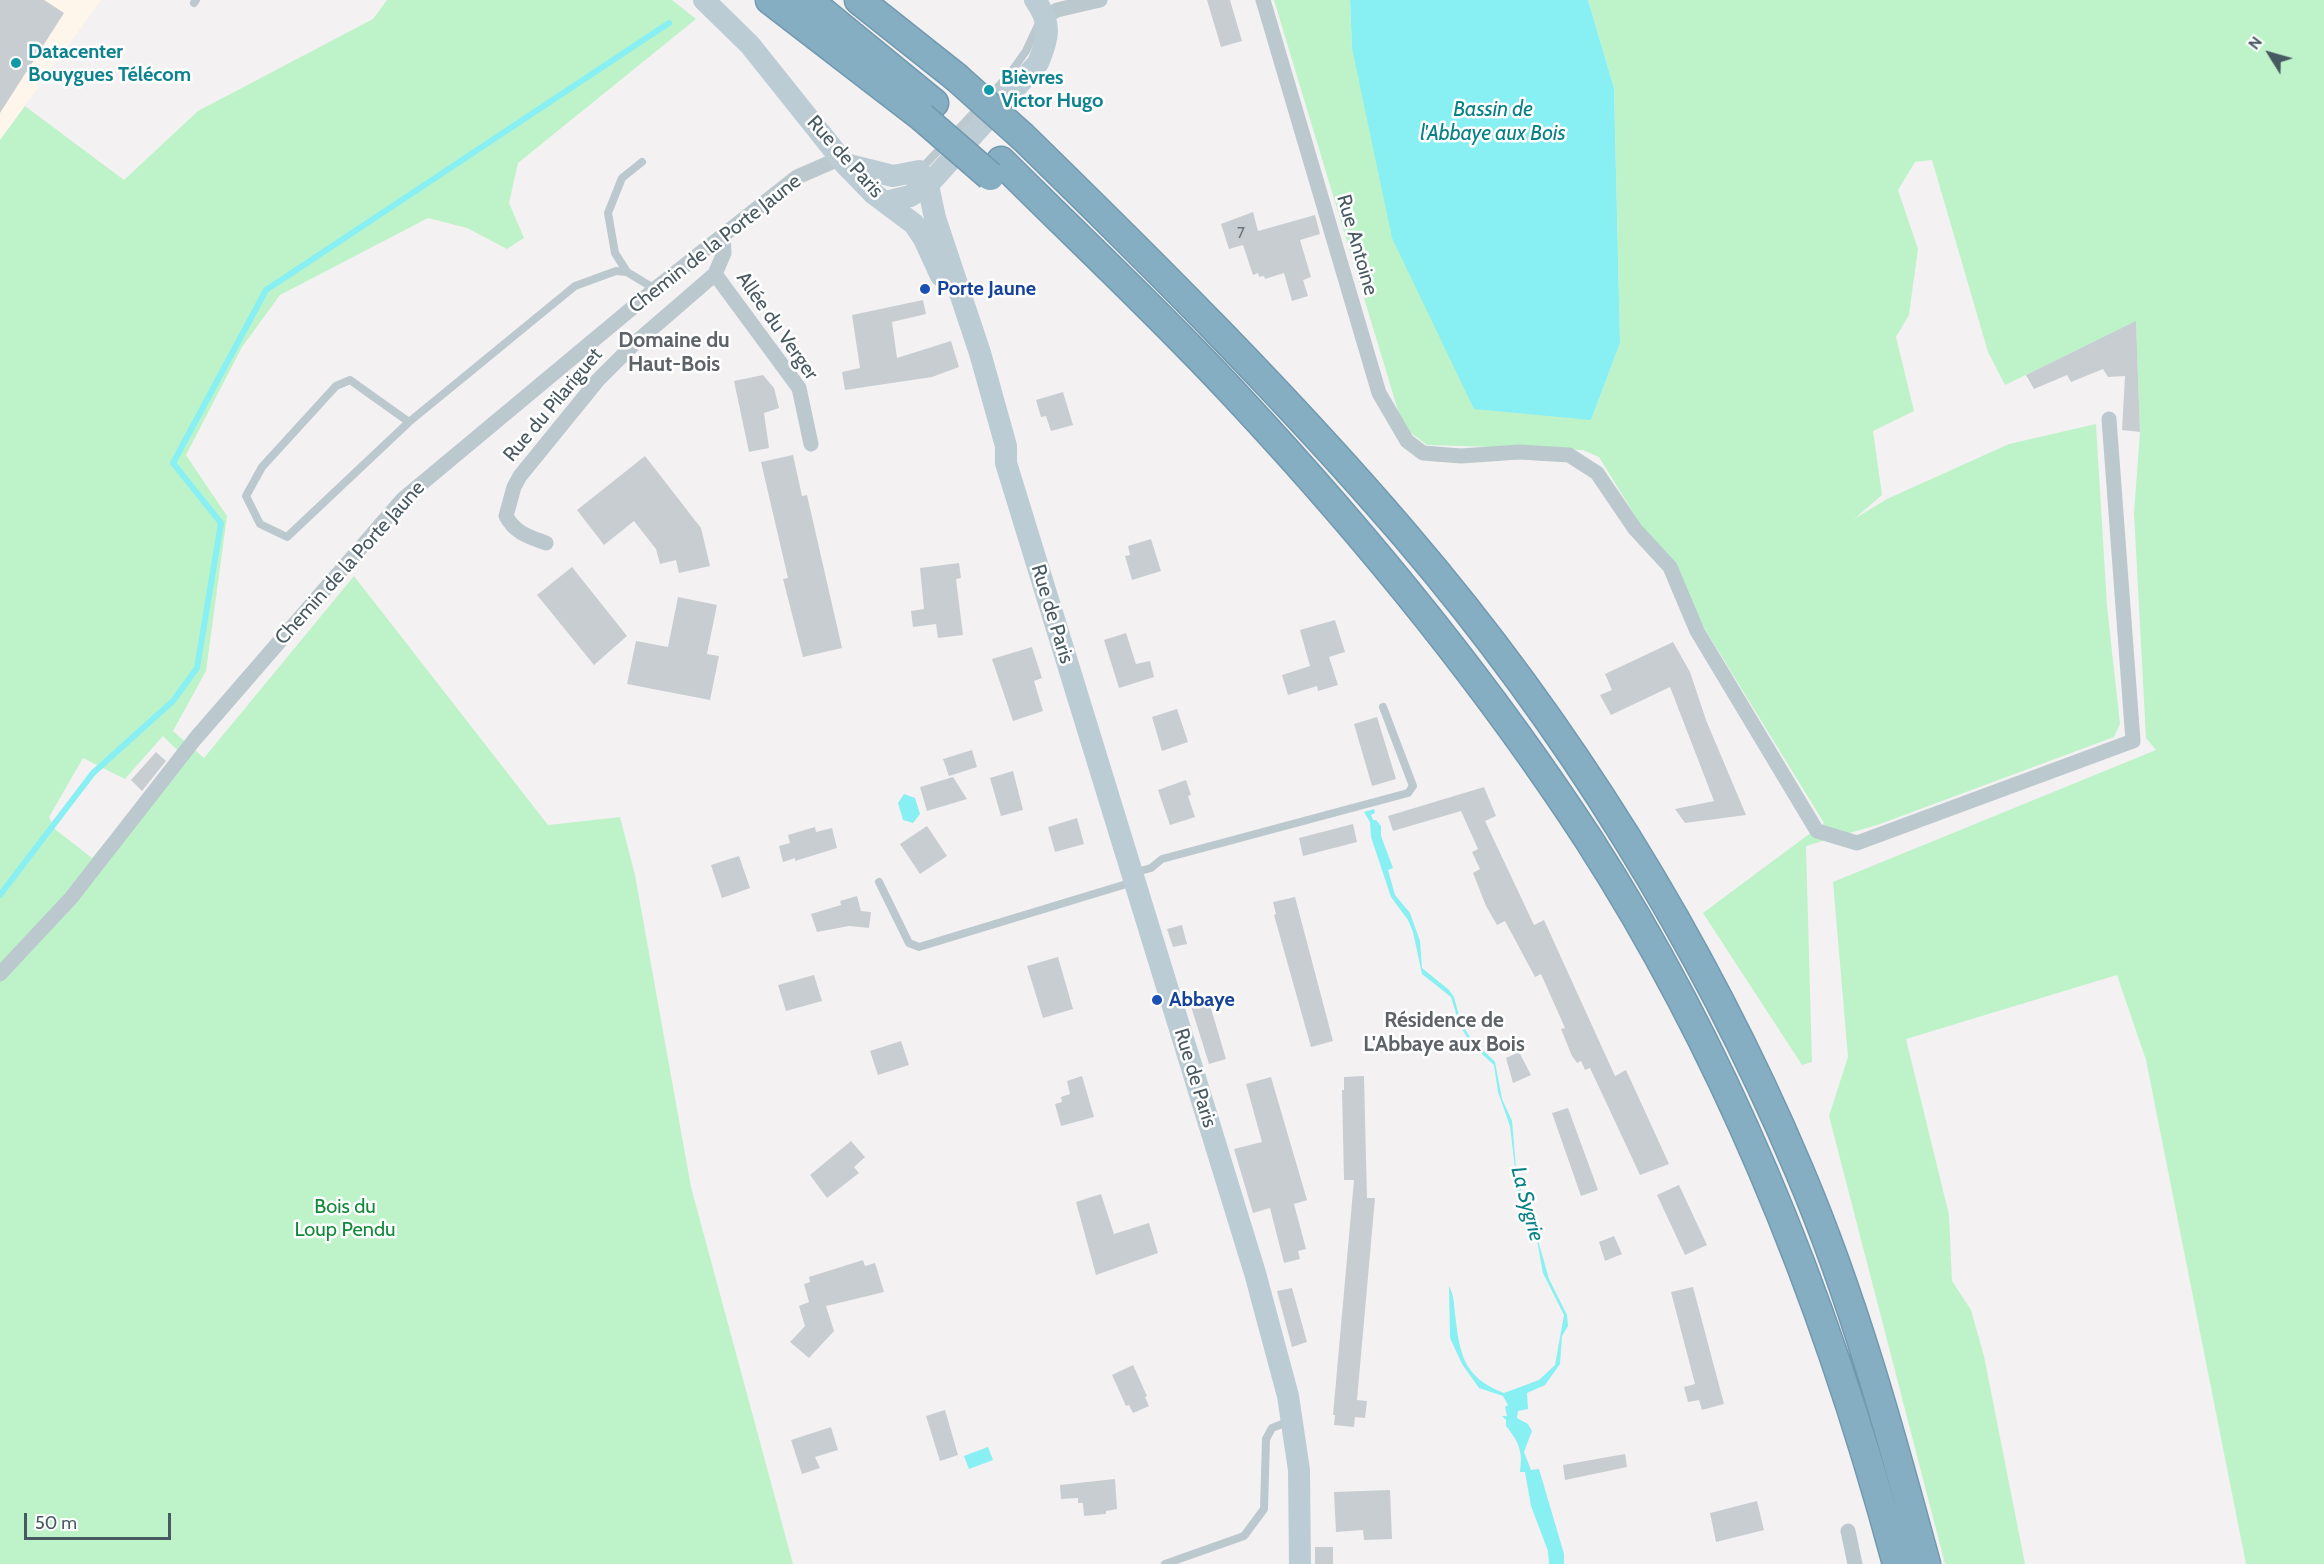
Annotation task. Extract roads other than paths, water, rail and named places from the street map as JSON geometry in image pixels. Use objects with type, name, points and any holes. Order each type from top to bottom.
[{"type":"highway","points":[[770,0],[928,110]]},
{"type":"highway","points":[[808,0],[928,110],[1113,272],[1236,396],[1371,550],[1507,723],[1587,839],[1628,904],[1682,1003],[1767,1175],[1834,1352],[1897,1564]]},
{"type":"highway","points":[[859,0],[956,77],[1023,136],[1260,373],[1406,535],[1495,648],[1602,801],[1661,897],[1714,991],[1800,1172],[1871,1372],[1926,1564]]},
{"type":"street","name":"Rue de Paris","points":[[704,0],[750,45],[845,164],[874,194],[914,224],[938,267],[995,450],[1006,463]]},
{"type":"street","points":[[893,176],[886,202],[910,196],[924,178],[1045,56],[1040,8],[1057,10],[1100,0]]},
{"type":"street","name":"Rue Antoine","points":[[1263,0],[1379,393],[1407,441],[1423,453],[1461,456],[1519,452],[1569,455],[1597,473],[1635,530],[1670,567],[1707,649],[1817,831],[1857,843],[2133,741],[2109,419]]},
{"type":"street","name":"Chemin de la Porte Jaune","points":[[0,974],[71,898],[195,739],[403,499],[655,289],[797,177],[834,161],[893,176],[924,178]]},
{"type":"street","name":"Rue de Paris","points":[[924,178],[964,321],[980,353],[989,404],[1006,446],[1006,463],[1255,1273],[1288,1396],[1292,1421],[1299,1470],[1300,1564]]},
{"type":"street","name":"Allée du Verger","points":[[723,234],[724,253],[715,274],[799,388],[811,444]]},
{"type":"street","name":"Rue du Pilariguet","points":[[546,543],[522,534],[512,527],[506,516],[514,487],[520,476],[598,380],[634,344],[715,274]]},
{"type":"street","points":[[1848,1531],[1855,1564]]},
{"type":"lane","points":[[924,178],[939,152],[1009,75],[1026,51],[1038,23],[1040,8]]},
{"type":"lane","points":[[627,272],[615,253],[608,213],[622,178],[642,162]]},
{"type":"lane","points":[[409,422],[350,380],[336,386],[262,467],[246,496],[260,524],[287,537],[409,422],[575,286],[616,271],[627,272],[655,289]]},
{"type":"lane","points":[[879,882],[909,943],[919,947],[1133,877],[1151,868],[1162,859],[1408,793],[1413,786],[1383,707]]},
{"type":"lane","points":[[1165,1564],[1244,1536],[1264,1509],[1266,1439],[1272,1428],[1292,1421]]},
{"type":"water","name":"Bassin de l'Abbaye aux Bois","points":[[1350,0],[1588,0],[1614,88],[1620,343],[1591,420],[1474,409],[1392,238],[1352,48]]},
{"type":"water","points":[[904,794],[915,798],[920,814],[913,823],[903,820],[898,803]]},
{"type":"water","points":[[1374,809],[1375,813],[1371,815],[1373,820],[1381,826],[1381,836],[1393,868],[1388,870],[1395,895],[1410,913],[1420,941],[1422,968],[1449,990],[1454,997],[1461,1023],[1470,1037],[1495,1062],[1502,1099],[1512,1121],[1516,1168],[1523,1199],[1531,1216],[1549,1279],[1567,1315],[1568,1326],[1562,1336],[1560,1364],[1545,1385],[1527,1393],[1528,1409],[1518,1411],[1517,1418],[1528,1424],[1532,1431],[1524,1452],[1531,1470],[1539,1469],[1564,1554],[1564,1564],[1549,1564],[1548,1551],[1531,1506],[1525,1472],[1520,1472],[1519,1447],[1502,1416],[1507,1416],[1505,1407],[1508,1405],[1503,1396],[1479,1388],[1462,1364],[1450,1338],[1449,1286],[1454,1300],[1459,1341],[1466,1363],[1480,1380],[1504,1393],[1539,1380],[1555,1365],[1564,1315],[1543,1273],[1537,1240],[1518,1193],[1510,1126],[1498,1092],[1494,1065],[1472,1045],[1460,1026],[1451,997],[1422,974],[1413,932],[1408,920],[1391,897],[1371,837],[1370,822],[1364,812]]},
{"type":"water","points":[[988,1447],[993,1460],[969,1469],[964,1456]]},
{"type":"waterway","points":[[0,895],[93,773],[173,701],[197,668],[221,523],[173,463],[266,290],[669,23]]},
{"type":"place","name":"Datacenter Bouygues Télécom","points":[[16,63]]},
{"type":"place","name":"Bièvres Victor Hugo","points":[[989,90]]},
{"type":"place","name":"Porte Jaune","points":[[925,289]]},
{"type":"place","name":"Abbaye","points":[[1157,1000]]},
{"type":"district","name":"Domaine du Haut-Bois","points":[[674,353]]},
{"type":"district","name":"Résidence de L'Abbaye aux Bois","points":[[1444,1033]]},
{"type":"water label","name":"La Sygrie","points":[[1527,1204]]},
{"type":"park label","name":"Bois du Loup Pendu","points":[[345,1218]]}]
